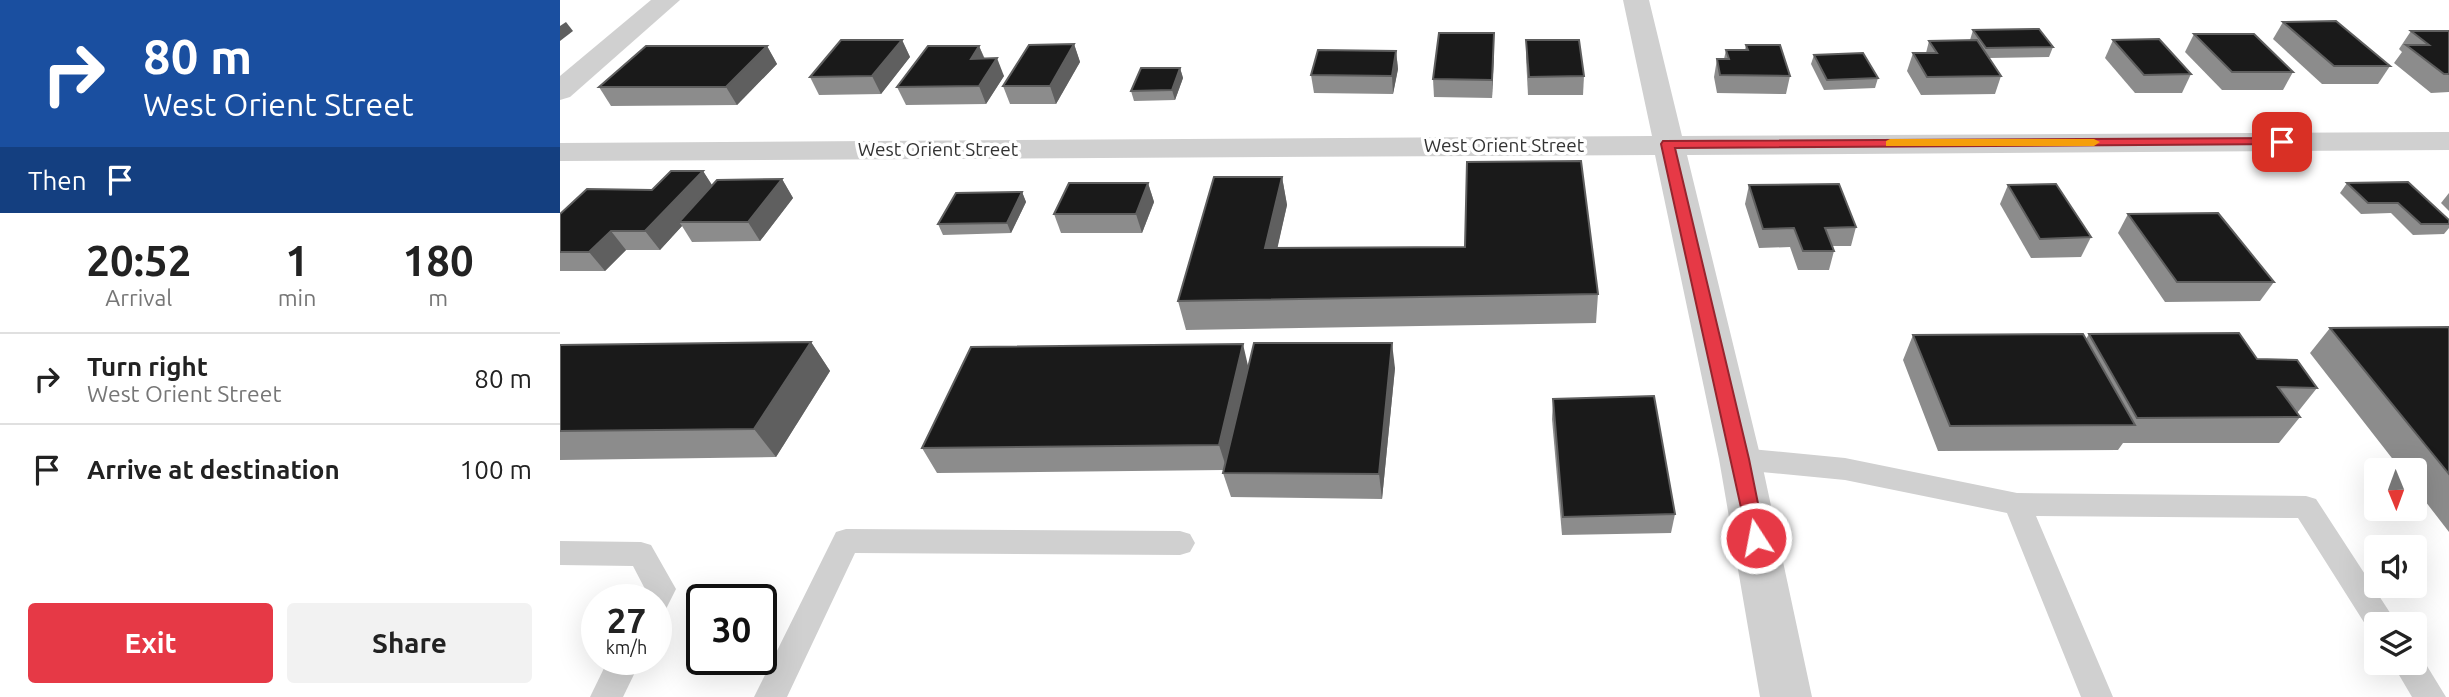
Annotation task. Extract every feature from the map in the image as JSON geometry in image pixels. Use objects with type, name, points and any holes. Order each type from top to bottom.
[{"type":"street","points":[[560,90],[667,0]]},
{"type":"street","points":[[1636,0],[1740,459],[1786,697]]},
{"type":"street","name":"West Orient Street","points":[[560,152],[2449,141]]},
{"type":"lane","points":[[1740,459],[1845,469],[2017,504],[2306,507],[2375,612]]},
{"type":"lane","points":[[2017,504],[2097,697]]},
{"type":"lane","points":[[770,697],[846,541],[1180,543]]},
{"type":"lane","points":[[560,554],[641,554],[658,584]]},
{"type":"lane","points":[[606,697],[617,675]]},
{"type":"lane","points":[[2416,675],[2430,697]]},
{"type":"building","points":[[2336,21],[2390,66],[2334,66],[2283,22]]},
{"type":"building","points":[[2039,29],[2053,47],[1986,48],[1973,30]]},
{"type":"building","points":[[2411,31],[2449,31],[2449,74],[2444,74],[2406,45],[2429,45]]},
{"type":"building","points":[[1439,33],[1494,33],[1492,80],[1433,79]]},
{"type":"building","points":[[2194,34],[2254,34],[2293,72],[2232,72]]},
{"type":"building","points":[[2159,39],[2191,74],[2144,75],[2113,40]]},
{"type":"building","points":[[841,40],[902,40],[872,76],[810,77]]},
{"type":"building","points":[[1526,40],[1579,40],[1584,76],[1529,77]]},
{"type":"building","points":[[1977,40],[2001,76],[1927,77],[1913,53],[1937,53],[1929,41]]},
{"type":"building","points":[[1074,44],[1050,86],[1003,86],[1029,45]]},
{"type":"building","points":[[1746,45],[1780,45],[1790,76],[1720,75],[1717,59],[1729,59],[1726,50],[1748,50]]},
{"type":"building","points":[[646,46],[767,46],[726,87],[599,87]]},
{"type":"building","points":[[928,46],[979,46],[971,59],[997,58],[979,86],[897,87]]},
{"type":"building","points":[[1318,50],[1396,51],[1392,76],[1311,75]]},
{"type":"building","points":[[1863,53],[1878,78],[1827,80],[1814,55]]},
{"type":"building","points":[[1141,68],[1180,68],[1172,90],[1131,91]]},
{"type":"building","points":[[1581,161],[1598,294],[1178,301],[1214,177],[1282,177],[1265,248],[1465,247],[1467,162]]},
{"type":"building","points":[[671,171],[703,171],[645,231],[611,231],[589,252],[560,252],[560,214],[587,189],[652,190]]},
{"type":"building","points":[[782,179],[748,222],[679,222],[717,180]]},
{"type":"building","points":[[2408,182],[2449,220],[2449,224],[2421,224],[2398,203],[2368,203],[2347,183]]},
{"type":"building","points":[[1069,183],[1148,183],[1136,214],[1054,214]]},
{"type":"building","points":[[1839,184],[1856,227],[1825,228],[1834,251],[1803,251],[1794,228],[1763,229],[1749,185]]},
{"type":"building","points":[[2056,184],[2091,237],[2040,239],[2008,185]]},
{"type":"building","points":[[1022,192],[1007,223],[938,224],[956,193]]},
{"type":"building","points":[[2218,213],[2274,282],[2177,282],[2128,214]]},
{"type":"building","points":[[2449,327],[2449,474],[2330,328]]},
{"type":"building","points":[[2239,333],[2257,359],[2297,360],[2317,388],[2278,387],[2300,417],[2137,418],[2089,334]]},
{"type":"building","points":[[2083,334],[2135,425],[1950,426],[1913,335]]},
{"type":"building","points":[[811,342],[754,429],[560,431],[560,345]]},
{"type":"building","points":[[1254,343],[1392,343],[1379,474],[1223,473]]},
{"type":"building","points":[[1243,344],[1219,445],[922,448],[971,347]]},
{"type":"building","points":[[1654,396],[1675,514],[1563,517],[1553,399]]},
{"type":"slow traffic","points":[[1890,143],[2094,142]]},
{"type":"route","points":[[1756,538],[1668,144],[2282,142]]}]
